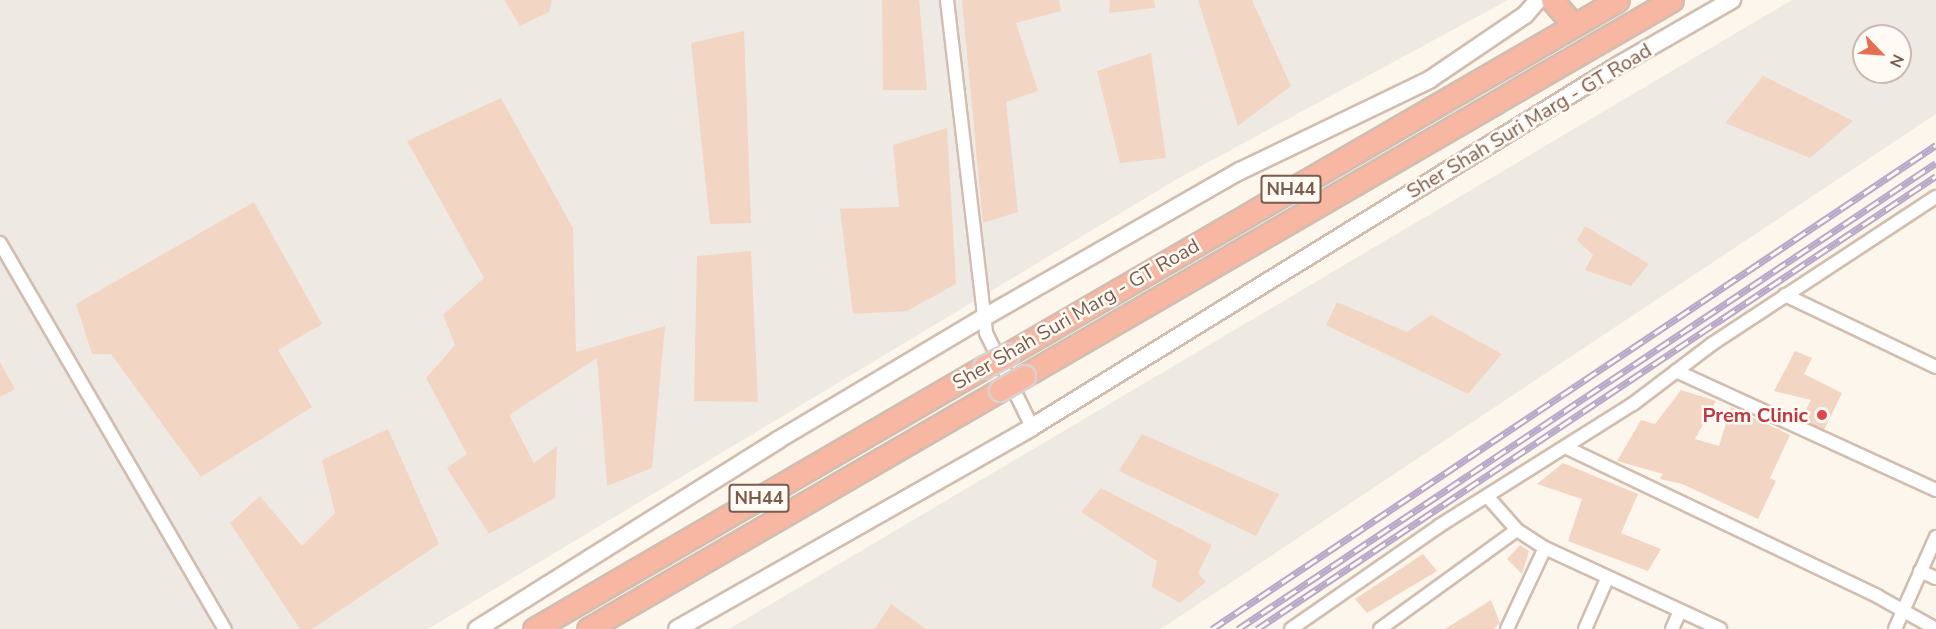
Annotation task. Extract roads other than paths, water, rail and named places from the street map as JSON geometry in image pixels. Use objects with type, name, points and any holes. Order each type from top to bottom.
[{"type":"highway","points":[[1552,0],[1575,25]]},
{"type":"highway","name":"Sher Shah Suri Marg - GT Road","points":[[534,629],[1618,0]]},
{"type":"highway","name":"Sher Shah Suri Marg - GT Road","points":[[588,629],[1671,0]]},
{"type":"street","points":[[947,0],[983,318],[991,348],[1032,427]]},
{"type":"street","points":[[477,629],[778,440],[983,318],[1240,171],[1429,80],[1525,15],[1538,0]]},
{"type":"street","name":"Sher Shah Suri Marg - GT Road","points":[[677,629],[1032,427],[1617,66],[1732,0]]},
{"type":"street","points":[[1291,629],[1487,496],[1565,447],[1785,295],[1936,197]]},
{"type":"street","points":[[0,243],[225,629]]},
{"type":"street","points":[[1785,295],[1936,367]]},
{"type":"street","points":[[1676,371],[1936,490]]},
{"type":"street","points":[[1565,447],[1936,628]]},
{"type":"street","points":[[1487,496],[1517,530],[1545,548],[1607,579],[1720,629]]},
{"type":"street","points":[[1380,629],[1517,530]]},
{"type":"street","points":[[1895,629],[1936,537]]},
{"type":"street","points":[[1507,629],[1545,548]]},
{"type":"street","points":[[1920,571],[1936,579]]},
{"type":"street","points":[[1585,629],[1607,579]]},
{"type":"street","points":[[1672,629],[1680,611]]},
{"type":"railway","points":[[1212,629],[1936,145]]},
{"type":"railway","points":[[1238,629],[1936,163]]},
{"type":"railway","points":[[1257,629],[1936,176]]},
{"type":"place","name":"Prem Clinic","points":[[1822,415]]}]
